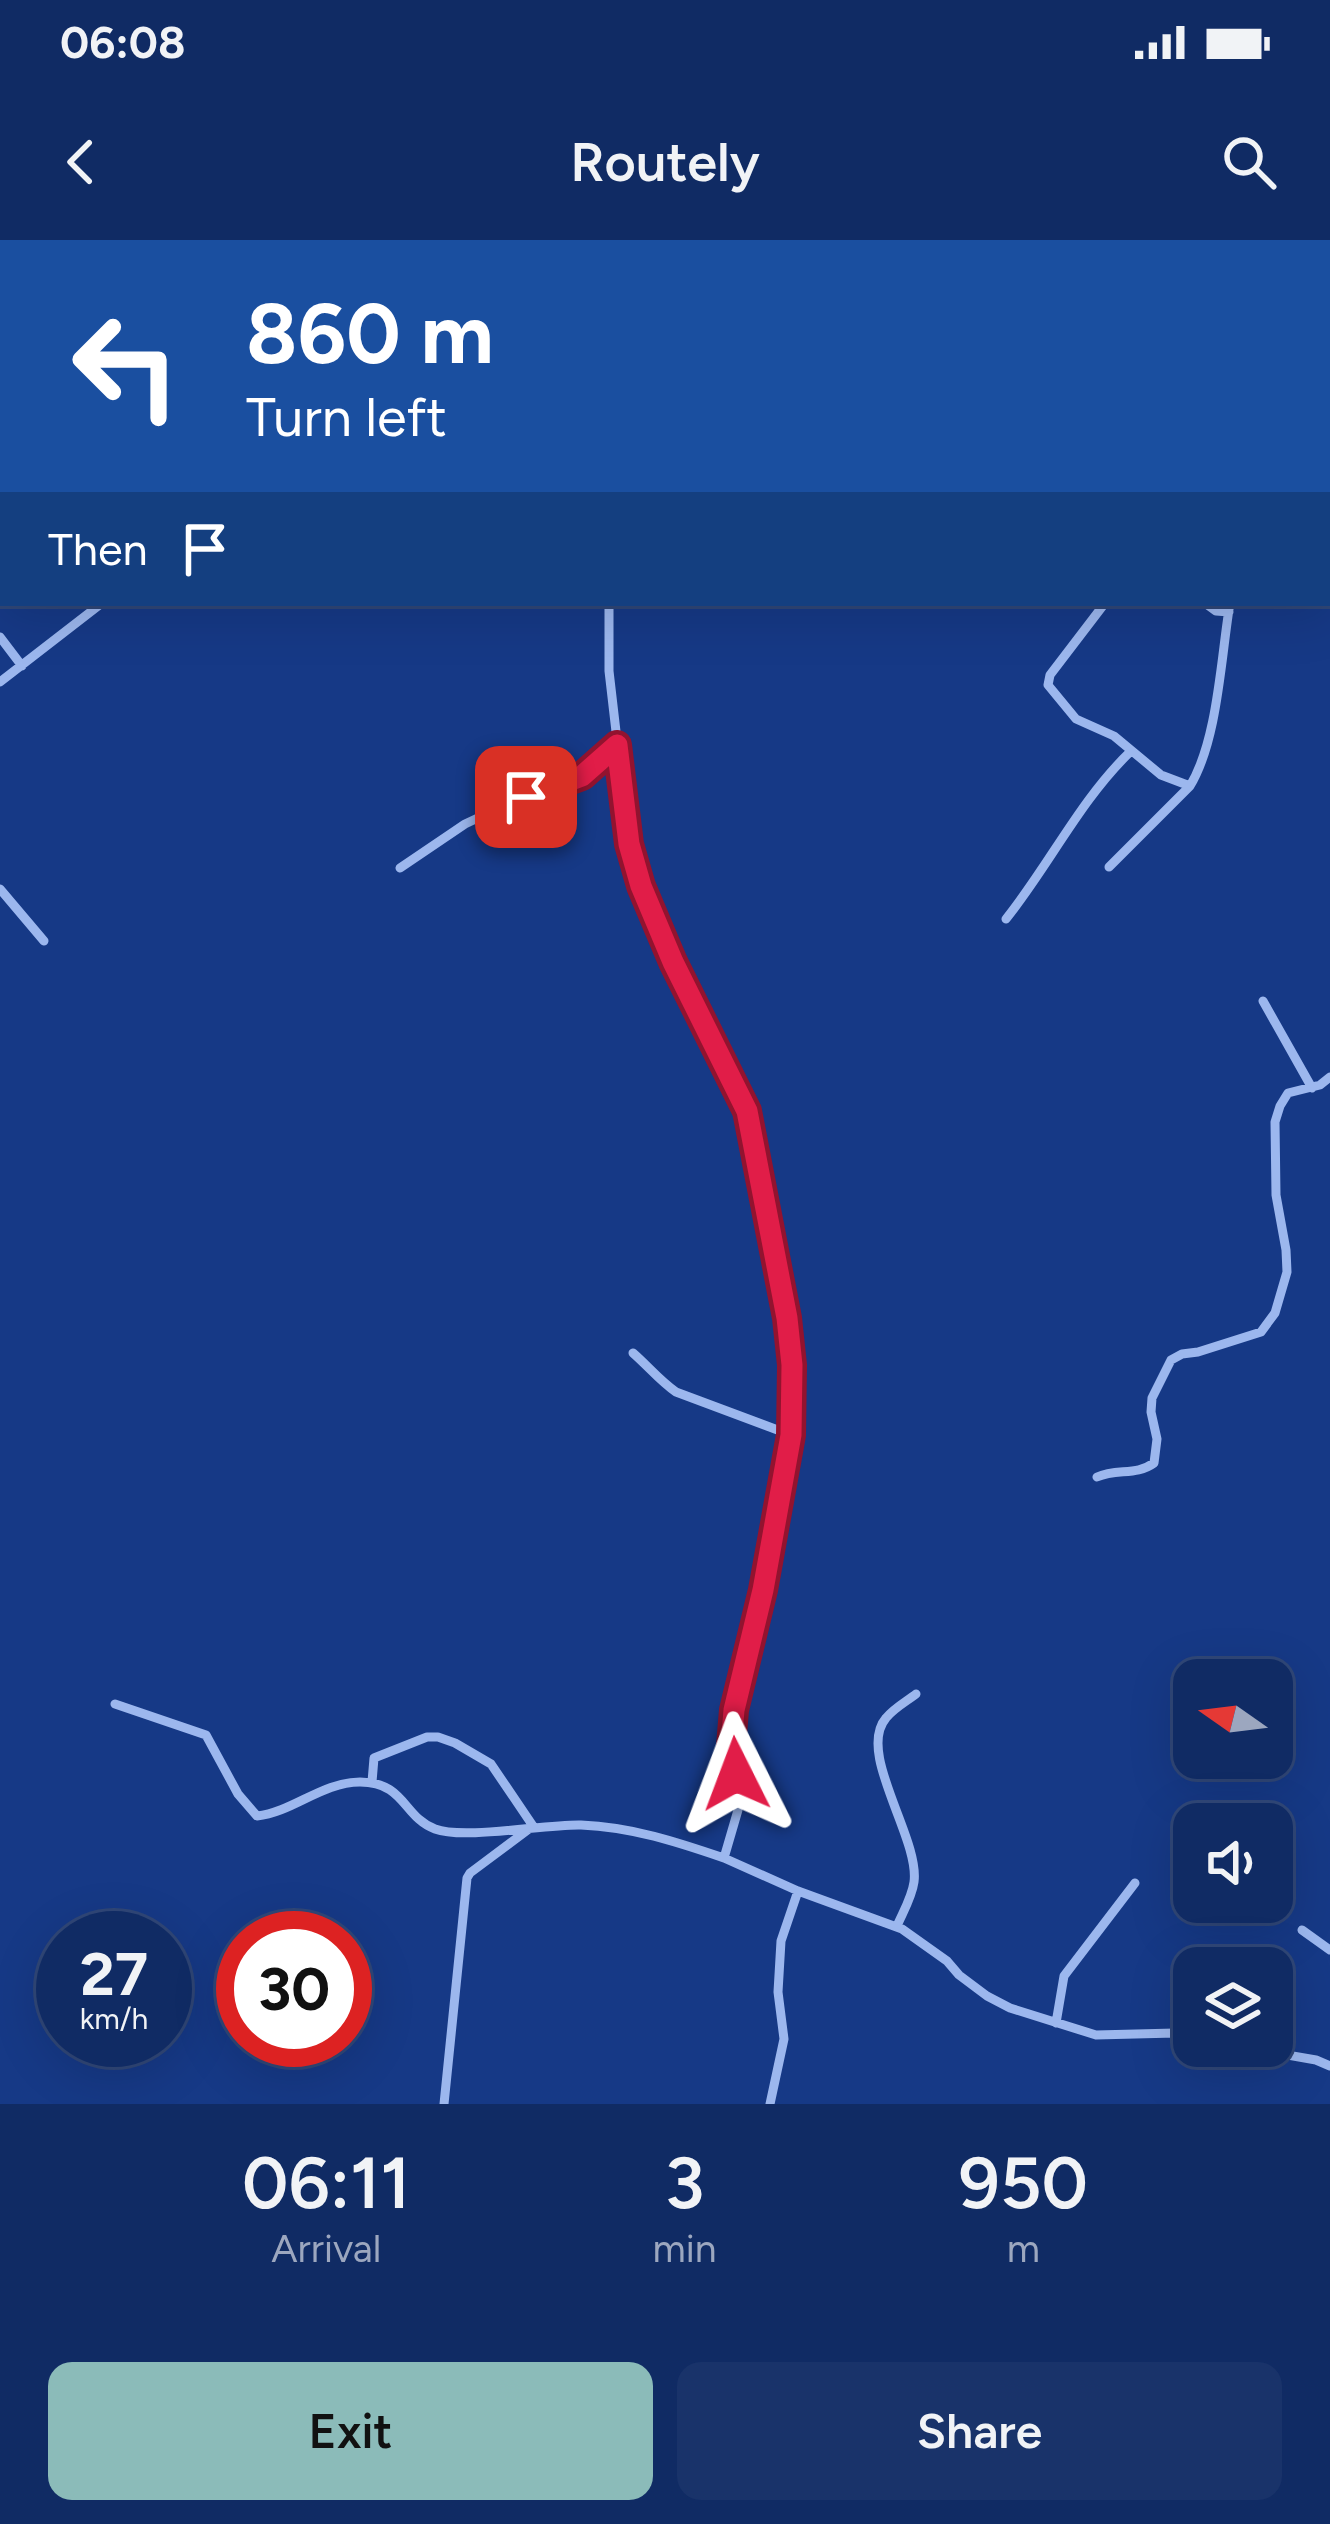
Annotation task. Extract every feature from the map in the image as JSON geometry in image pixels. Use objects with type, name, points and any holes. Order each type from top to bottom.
[{"type":"street","points":[[0,682],[98,606]]},
{"type":"street","points":[[609,606],[609,671],[629,844],[673,962],[747,1111],[792,1365],[791,1435],[763,1590],[734,1710],[731,1746],[738,1810],[724,1858]]},
{"type":"street","points":[[1103,606],[1050,675],[1048,685],[1076,719],[1105,730],[1161,775],[1190,785]]},
{"type":"street","points":[[1109,867],[1197,774],[1211,724],[1230,608]]},
{"type":"street","points":[[0,637],[22,666]]},
{"type":"street","points":[[400,868],[465,824],[582,776],[617,745]]},
{"type":"street","points":[[1006,919],[1098,787],[1131,752]]},
{"type":"street","points":[[0,889],[44,941]]},
{"type":"street","points":[[1263,1001],[1312,1088]]},
{"type":"street","points":[[1097,1477],[1109,1471],[1144,1471],[1154,1463],[1152,1398],[1171,1360],[1262,1332],[1275,1313],[1286,1272],[1286,1250],[1276,1195],[1275,1122],[1288,1093],[1312,1088],[1330,1077]]},
{"type":"street","points":[[633,1353],[676,1392],[791,1435]]},
{"type":"street","points":[[898,1926],[914,1872],[877,1738],[886,1718],[916,1694]]},
{"type":"street","points":[[116,1704],[206,1735],[238,1794],[256,1816],[295,1804],[327,1787],[372,1782],[395,1792],[436,1829],[467,1832],[578,1825],[649,1833],[898,1926],[987,1996],[1010,2008],[1096,2035],[1173,2033]]},
{"type":"street","points":[[372,1782],[374,1758],[438,1737],[491,1764],[533,1826]]},
{"type":"street","points":[[443,2104],[467,1878],[533,1826]]},
{"type":"street","points":[[1056,2023],[1064,1976],[1135,1883]]},
{"type":"street","points":[[770,2104],[784,2039],[778,1992],[781,1941],[798,1892]]},
{"type":"street","points":[[1302,1930],[1330,1950]]},
{"type":"street","points":[[1293,2056],[1330,2066]]},
{"type":"route","points":[[526,797],[582,776],[617,745],[629,844],[641,886],[747,1111],[765,1192],[787,1318],[791,1435],[763,1590],[734,1710],[731,1746],[736,1774]]}]
